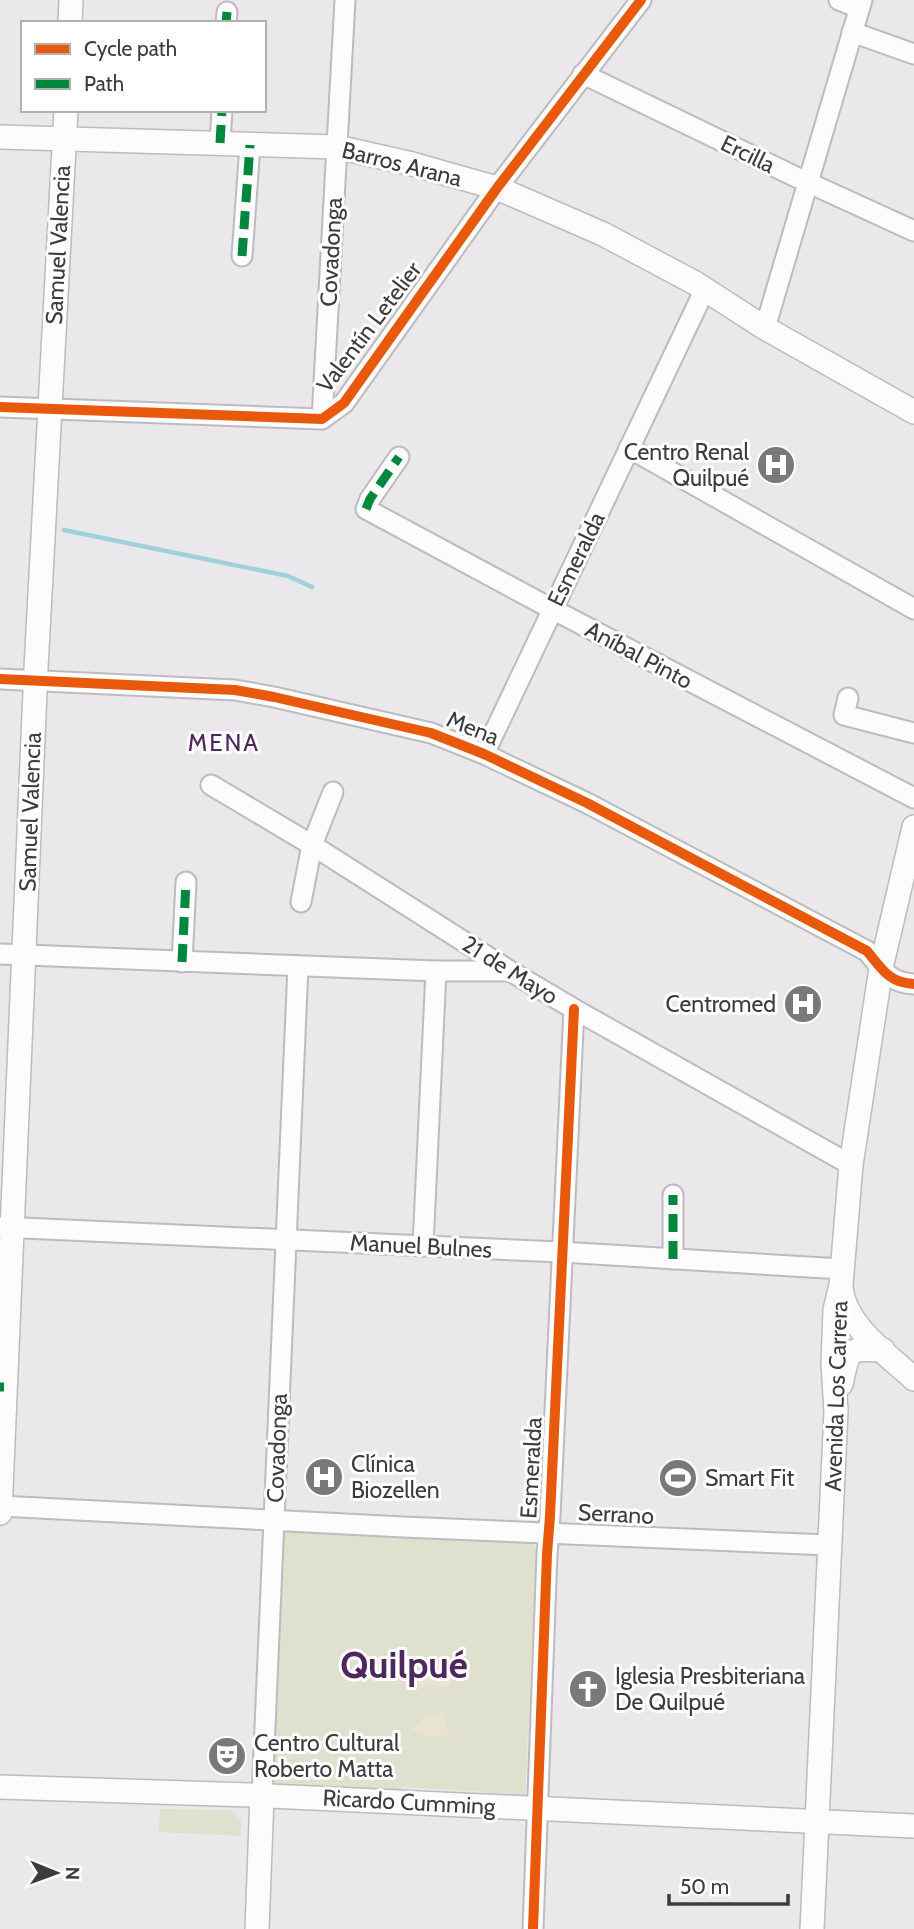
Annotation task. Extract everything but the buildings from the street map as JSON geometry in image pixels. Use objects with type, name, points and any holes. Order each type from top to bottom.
[{"type":"main road","points":[[70,21],[71,0]]},
{"type":"main road","name":"Samuel Valencia","points":[[0,1513],[6,1227],[23,954],[48,409],[66,112]]},
{"type":"main road","name":"Barros Arana","points":[[0,137],[337,147],[412,164],[497,188],[603,234],[705,289],[765,328],[914,412]]},
{"type":"main road","name":"Avenida Los Carrera","points":[[812,1929],[836,1411],[833,1364],[835,1310],[841,1277],[851,1165],[881,968],[914,827]]},
{"type":"main road","points":[[841,1277],[842,1299],[850,1316],[914,1379]]},
{"type":"main road","points":[[836,1411],[848,1357],[861,1350],[883,1350]]},
{"type":"main road","name":"Ricardo Cumming","points":[[0,1787],[262,1796],[914,1826]]},
{"type":"main road","name":"Covadonga","points":[[257,1929],[262,1796]]},
{"type":"street","name":"Covadonga","points":[[323,419],[345,0]]},
{"type":"street","name":"Valentín Letelier","points":[[0,407],[323,419],[344,403],[497,188],[641,0]]},
{"type":"street","points":[[765,328],[861,4],[839,0]]},
{"type":"street","points":[[852,32],[914,54]]},
{"type":"street","name":"Ercilla","points":[[583,74],[914,231]]},
{"type":"street","points":[[220,143],[222,112]]},
{"type":"street","points":[[242,256],[250,145]]},
{"type":"street","name":"Esmeralda","points":[[484,754],[705,289]]},
{"type":"street","points":[[629,447],[914,609]]},
{"type":"street","name":"Aníbal Pinto","points":[[399,457],[366,509],[914,799]]},
{"type":"street","name":"Mena","points":[[0,679],[235,690],[431,733],[484,754],[587,803],[863,948],[898,983],[914,984]]},
{"type":"street","points":[[848,698],[844,715],[914,733]]},
{"type":"street","name":"21 de Mayo","points":[[211,785],[312,845],[510,971],[851,1165]]},
{"type":"street","points":[[301,902],[312,845],[333,792]]},
{"type":"street","points":[[181,962],[186,882]]},
{"type":"street","points":[[0,954],[436,971],[510,971]]},
{"type":"street","name":"Covadonga","points":[[262,1796],[298,966]]},
{"type":"street","points":[[422,1246],[436,971]]},
{"type":"street","name":"Esmeralda","points":[[533,1929],[561,1252],[574,1009]]},
{"type":"street","points":[[673,1195],[673,1259]]},
{"type":"street","name":"Manuel Bulnes","points":[[6,1227],[561,1252],[673,1259],[841,1277]]},
{"type":"street","name":"Serrano","points":[[0,1506],[830,1545]]},
{"type":"green space","points":[[289,1529],[531,1540],[536,1551],[525,1798],[497,1800],[486,1792],[402,1787],[399,1794],[276,1785],[273,1781],[281,1553],[282,1535]]},
{"type":"green space","points":[[160,1809],[231,1810],[241,1820],[240,1836],[159,1832]]},
{"type":"sand","points":[[441,1659],[454,1679],[447,1687],[417,1687],[418,1683]]},
{"type":"sand","points":[[442,1711],[451,1740],[441,1734],[432,1738],[411,1729],[425,1718]]},
{"type":"waterway","points":[[64,530],[288,576],[312,587]]},
{"type":"marked path","points":[[226,21],[227,12]]},
{"type":"marked path","points":[[220,143],[222,112]]},
{"type":"marked path","points":[[242,256],[250,145]]},
{"type":"marked path","points":[[366,509],[399,457]]},
{"type":"marked path","points":[[182,962],[186,882]]},
{"type":"marked path","points":[[673,1195],[673,1259]]},
{"type":"cycle path","points":[[0,407],[322,419],[344,403],[497,188],[641,0]]},
{"type":"cycle path","points":[[0,679],[235,690],[431,733],[484,754],[587,803],[867,951],[892,978],[914,984]]},
{"type":"cycle path","points":[[533,1929],[547,1554],[574,1009]]},
{"type":"place","name":"Centro Renal Quilpué","points":[[776,465]]},
{"type":"place","name":"Centromed","points":[[803,1004]]},
{"type":"place","name":"Clínica Biozellen","points":[[324,1477]]},
{"type":"place","name":"Smart Fit","points":[[678,1478]]},
{"type":"place","name":"Iglesia Presbiteriana De Quilpué","points":[[588,1689]]},
{"type":"place","name":"Centro Cultural Roberto Matta","points":[[227,1756]]},
{"type":"district","name":"MENA","points":[[224,742]]},
{"type":"district","name":"Quilpué","points":[[404,1664]]}]
